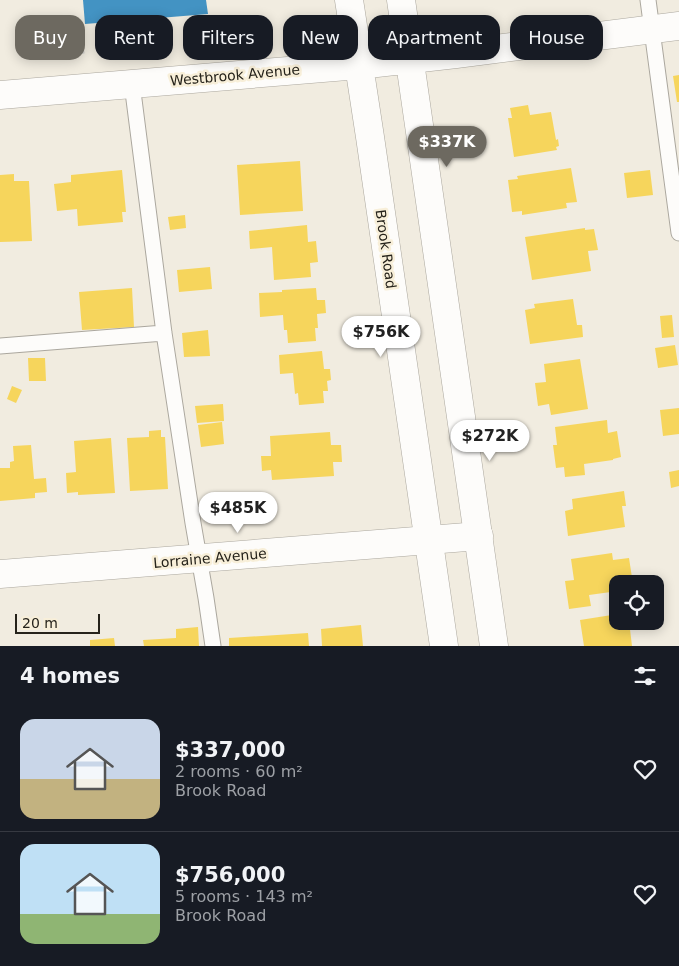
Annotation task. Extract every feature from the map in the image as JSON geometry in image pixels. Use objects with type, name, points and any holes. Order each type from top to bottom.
[{"type":"main road","name":"Brook Road","points":[[349,0],[444,646]]},
{"type":"main road","points":[[401,0],[403,15]]},
{"type":"main road","name":"Westbrook Avenue","points":[[500,49],[679,26]]},
{"type":"main road","name":"Westbrook Avenue","points":[[0,95],[401,60]]},
{"type":"main road","points":[[410,60],[494,646]]},
{"type":"main road","name":"Lorraine Avenue","points":[[0,574],[479,536]]},
{"type":"lane","points":[[648,0],[679,233]]},
{"type":"lane","points":[[132,84],[164,333],[213,646]]},
{"type":"lane","points":[[0,346],[164,333]]},
{"type":"building: Homes","points":[[679,75],[679,102],[677,102],[673,76]]},
{"type":"building: Homes","points":[[528,105],[530,115],[551,112],[556,140],[558,139],[559,146],[556,147],[557,150],[514,157],[508,118],[512,118],[510,108]]},
{"type":"building: Homes","points":[[300,161],[303,211],[240,215],[237,165]]},
{"type":"building: Homes","points":[[571,168],[577,202],[566,203],[567,208],[522,215],[522,211],[512,212],[508,180],[518,179],[517,176]]},
{"type":"building: Homes","points":[[122,170],[126,212],[122,212],[123,222],[78,226],[77,209],[57,211],[54,184],[71,182],[71,175]]},
{"type":"building: Homes","points":[[650,170],[653,195],[627,198],[624,173]]},
{"type":"building: Homes","points":[[14,174],[14,181],[29,181],[32,241],[0,242],[0,175]]},
{"type":"building: Homes","points":[[185,215],[186,228],[170,230],[168,217]]},
{"type":"building: Homes","points":[[307,225],[308,242],[316,241],[318,262],[310,263],[311,277],[274,280],[272,247],[250,249],[249,231]]},
{"type":"building: Homes","points":[[585,228],[585,230],[594,229],[598,250],[588,251],[591,271],[532,280],[525,237]]},
{"type":"building: Homes","points":[[210,267],[212,289],[179,292],[177,270]]},
{"type":"building: Homes","points":[[132,288],[134,327],[82,330],[79,292]]},
{"type":"building: Homes","points":[[316,288],[317,300],[325,300],[326,313],[317,314],[318,328],[315,328],[316,341],[288,343],[287,330],[284,330],[283,315],[260,317],[259,293]]},
{"type":"building: Homes","points":[[573,299],[577,325],[582,325],[583,337],[530,344],[525,310],[535,308],[534,304]]},
{"type":"building: Homes","points":[[672,315],[674,337],[662,338],[660,316]]},
{"type":"building: Homes","points":[[208,330],[210,356],[184,357],[182,333]]},
{"type":"building: Homes","points":[[675,345],[678,365],[658,368],[655,348]]},
{"type":"building: Homes","points":[[322,351],[324,369],[330,369],[331,380],[327,381],[328,391],[323,391],[324,403],[299,405],[298,393],[295,394],[293,373],[280,374],[279,355]]},
{"type":"building: Homes","points":[[28,358],[45,358],[46,381],[29,381]]},
{"type":"building: Homes","points":[[580,359],[588,409],[551,415],[549,404],[538,406],[535,383],[546,382],[544,364]]},
{"type":"building: Homes","points":[[12,386],[22,390],[16,403],[7,399]]},
{"type":"building: Homes","points":[[223,404],[224,421],[197,423],[195,406]]},
{"type":"building: Homes","points":[[679,408],[679,434],[663,436],[660,410]]},
{"type":"building: Homes","points":[[607,420],[608,433],[617,431],[621,457],[584,464],[585,475],[565,477],[564,467],[556,468],[553,445],[557,445],[555,427]]},
{"type":"building: Homes","points":[[222,422],[224,444],[201,447],[198,425]]},
{"type":"building: Homes","points":[[161,430],[161,437],[165,437],[168,489],[130,491],[127,438],[149,437],[149,431]]},
{"type":"building: Homes","points":[[330,432],[331,445],[341,445],[342,462],[333,462],[334,476],[272,480],[271,470],[262,471],[261,456],[271,456],[270,436]]},
{"type":"building: Homes","points":[[111,438],[115,493],[78,495],[78,492],[67,493],[66,473],[76,472],[74,441]]},
{"type":"building: Homes","points":[[31,445],[34,479],[46,478],[47,492],[35,493],[35,498],[0,501],[0,468],[10,468],[10,462],[14,461],[13,446]]},
{"type":"building: Homes","points":[[679,470],[679,486],[671,488],[669,472]]},
{"type":"building: Homes","points":[[624,491],[626,506],[622,506],[625,527],[568,536],[565,511],[573,509],[572,499]]},
{"type":"building: Homes","points":[[612,553],[613,560],[629,558],[632,575],[609,575],[609,592],[589,595],[591,606],[569,609],[565,581],[574,580],[571,559]]},
{"type":"building: Homes","points":[[609,615],[609,630],[630,630],[632,646],[584,646],[580,620]]},
{"type":"building: Homes","points":[[361,625],[363,646],[322,646],[321,629]]},
{"type":"building: Homes","points":[[198,627],[199,646],[144,646],[143,640],[176,638],[176,629]]},
{"type":"building: Homes","points":[[308,633],[309,646],[229,646],[229,638]]},
{"type":"building: Homes","points":[[114,638],[115,646],[90,646],[90,640]]},
{"type":"building: Schools","points":[[83,0],[206,0],[208,14],[173,17],[173,15],[95,15],[95,23],[85,24]]}]
